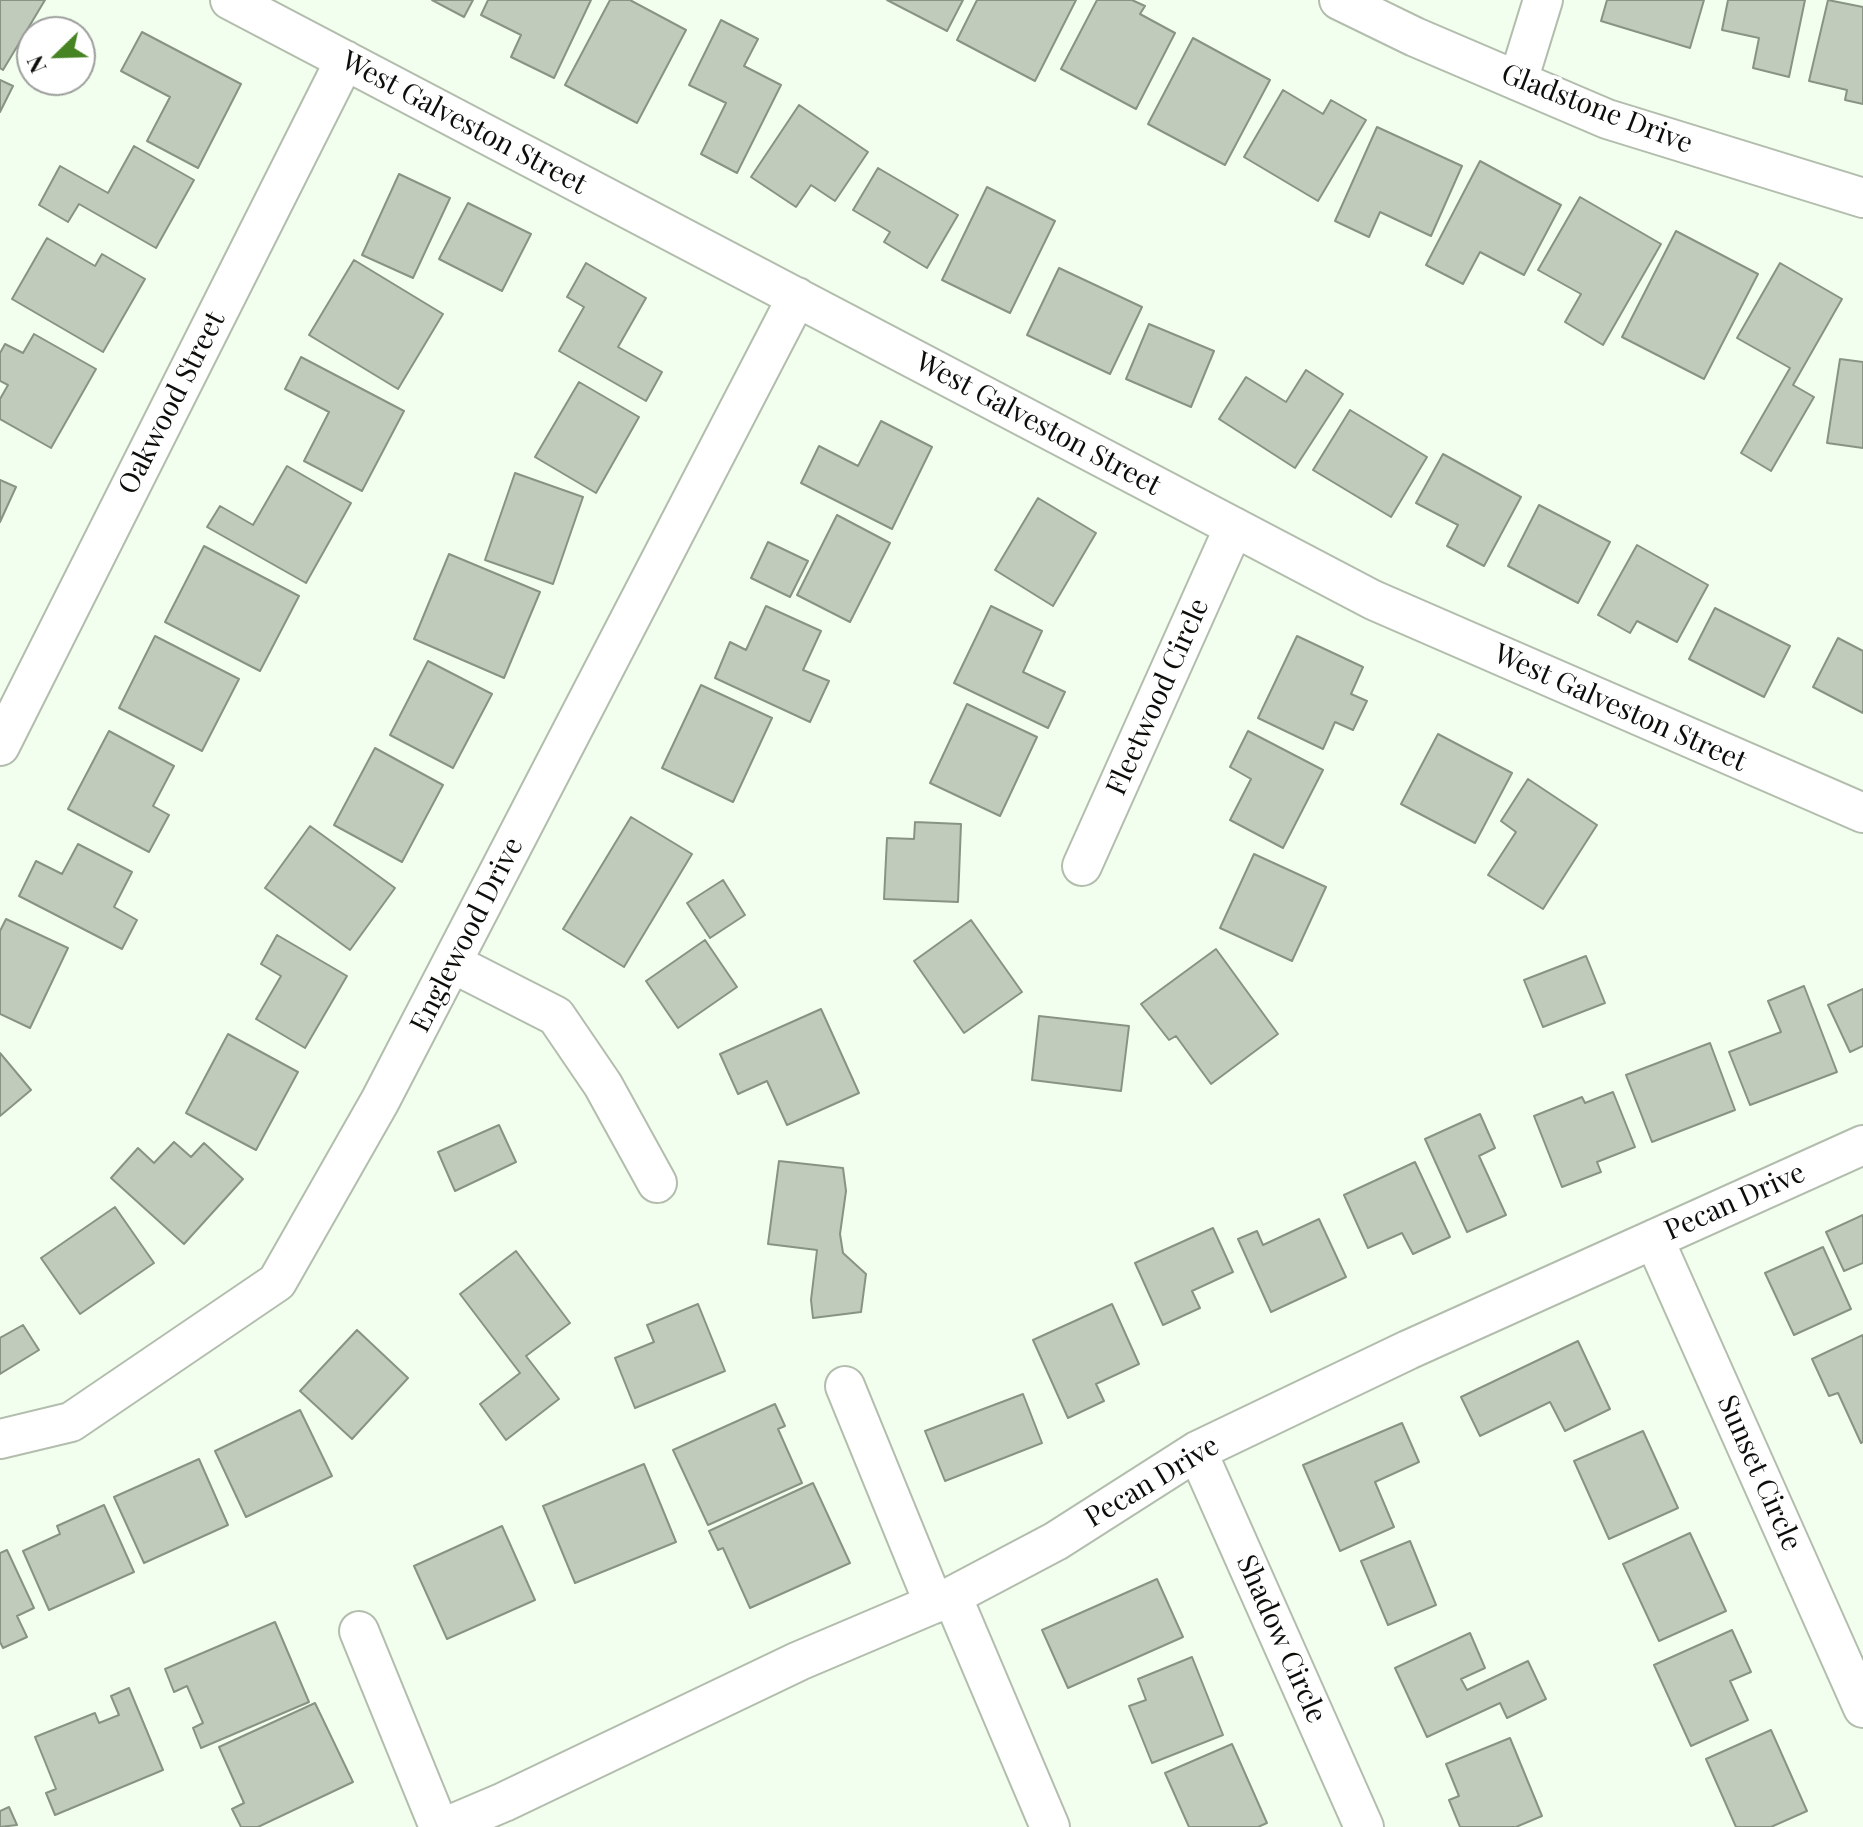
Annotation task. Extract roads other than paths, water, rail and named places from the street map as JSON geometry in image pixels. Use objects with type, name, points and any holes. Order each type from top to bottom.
[{"type":"street","name":"West Galveston Street","points":[[230,0],[1373,600],[1863,813]]},
{"type":"street","name":"Gladstone Drive","points":[[1339,0],[1415,37],[1607,119],[1863,198]]},
{"type":"street","points":[[1518,81],[1543,0]]},
{"type":"street","name":"Oakwood Street","points":[[0,746],[345,60]]},
{"type":"street","name":"Englewood Drive","points":[[0,1439],[71,1422],[277,1282],[380,1101],[797,297]]},
{"type":"street","name":"Fleetwood Circle","points":[[1082,866],[1234,527]]},
{"type":"street","points":[[452,963],[556,1016],[603,1085],[657,1183]]},
{"type":"street","name":"Pecan Drive","points":[[445,1827],[504,1802],[799,1661],[943,1600],[1056,1541],[1197,1451],[1408,1350],[1863,1145]]},
{"type":"street","name":"Sunset Circle","points":[[1654,1239],[1863,1708]]},
{"type":"street","points":[[845,1386],[1050,1827]]},
{"type":"street","name":"Shadow Circle","points":[[1197,1451],[1364,1827]]},
{"type":"street","points":[[359,1631],[439,1827]]}]
